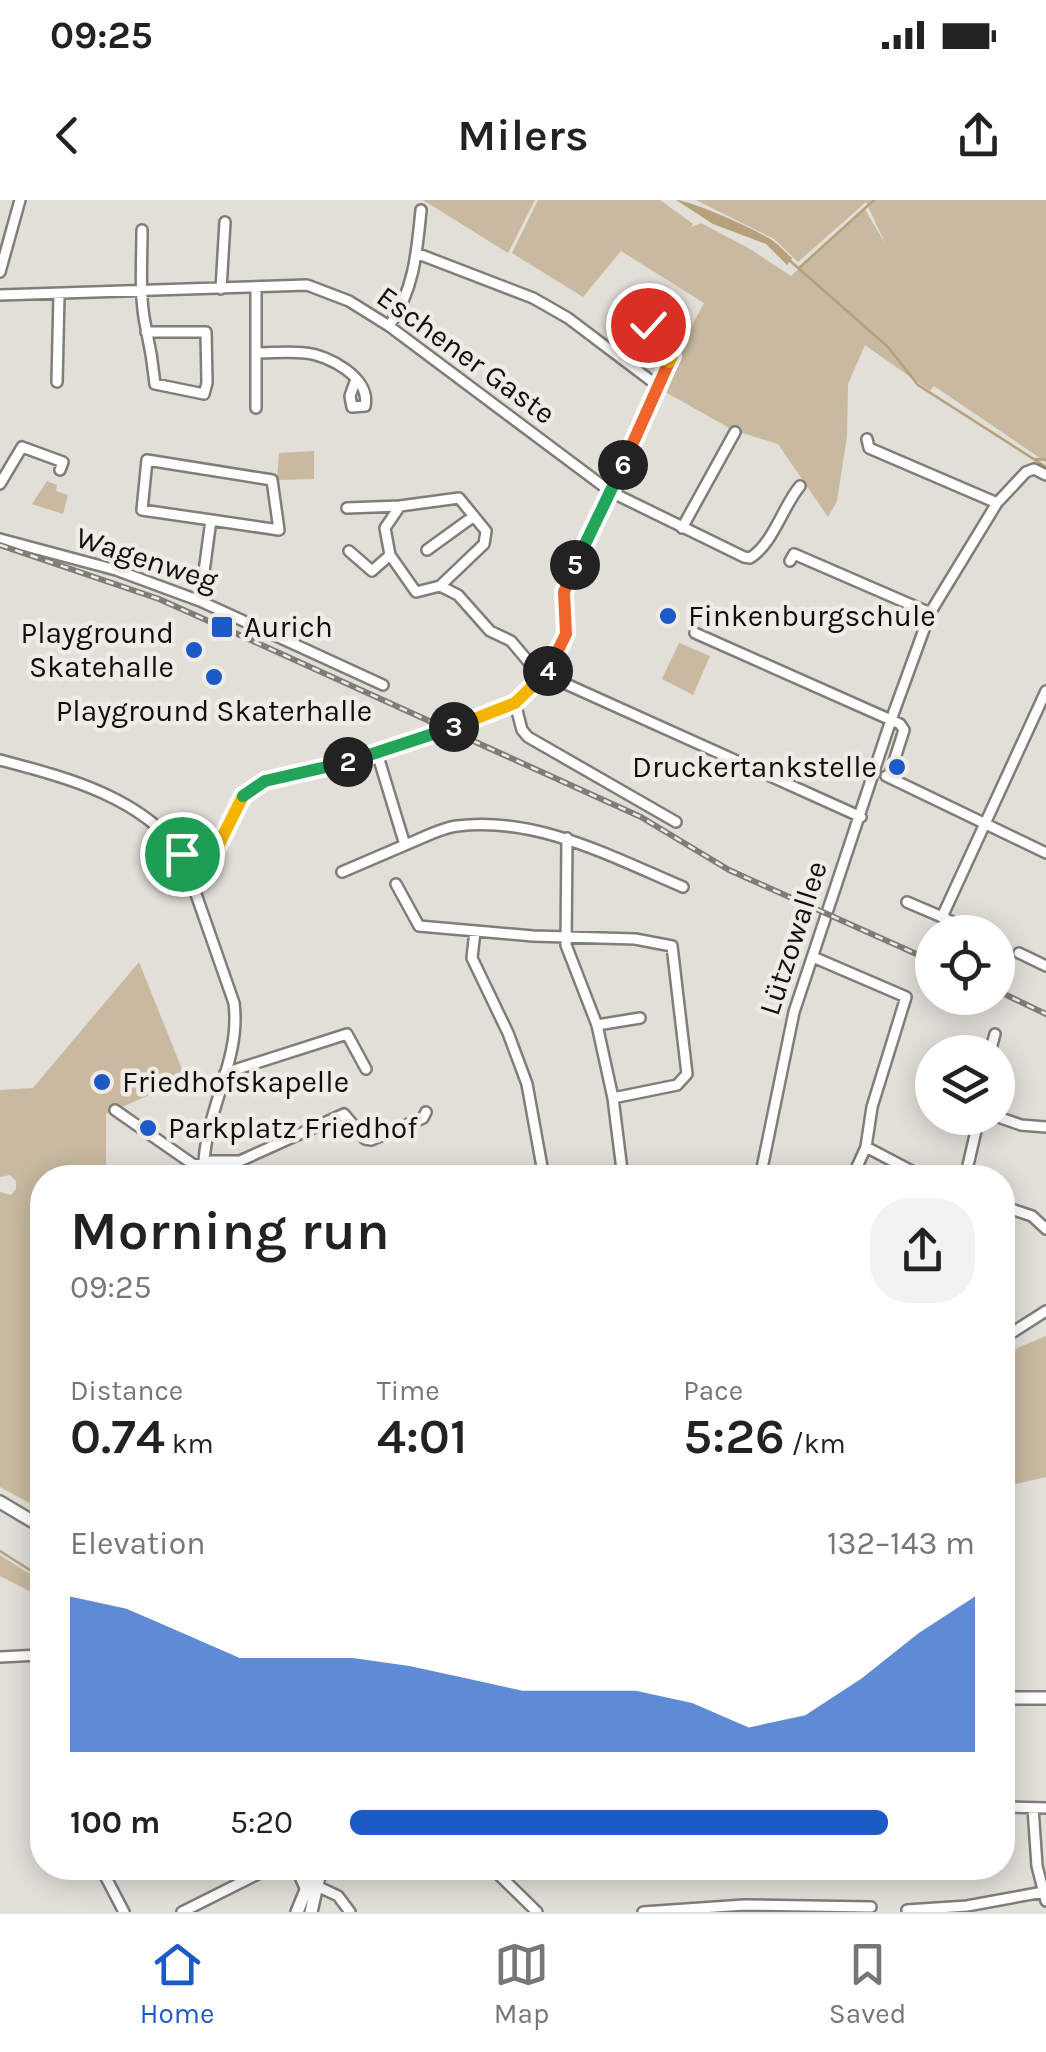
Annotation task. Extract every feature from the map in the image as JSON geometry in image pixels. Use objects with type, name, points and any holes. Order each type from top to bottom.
[{"type":"main road","points":[[0,1502],[30,1520]]},
{"type":"main road","points":[[1015,1698],[1046,1698]]},
{"type":"main road","points":[[311,1880],[311,1912]]},
{"type":"main road","points":[[297,1912],[316,1880]]},
{"type":"street","points":[[0,272],[20,200]]},
{"type":"street","points":[[389,326],[410,286],[421,210]]},
{"type":"street","points":[[221,289],[225,222]]},
{"type":"street","points":[[142,230],[142,290],[146,332],[151,339],[155,384],[204,394],[206,332],[146,332]]},
{"type":"street","points":[[416,252],[533,298],[568,318],[658,386]]},
{"type":"street","name":"Eschener Gaste","points":[[0,294],[308,286],[349,301],[389,326],[611,492],[744,557],[756,556],[800,486]]},
{"type":"street","points":[[256,288],[256,408]]},
{"type":"street","points":[[57,382],[58,295]]},
{"type":"street","points":[[187,868],[212,858],[244,793],[265,781],[344,764],[465,724],[515,703],[544,677],[566,634],[566,584],[672,356],[670,340],[648,325]]},
{"type":"street","points":[[256,353],[309,353],[356,379]]},
{"type":"street","points":[[682,528],[735,432]]},
{"type":"street","points":[[866,440],[869,448],[997,502]]},
{"type":"street","points":[[0,484],[22,447],[63,462],[60,470]]},
{"type":"street","points":[[147,460],[272,480],[279,530],[211,520],[142,510],[147,460]]},
{"type":"street","name":"Lützowallee","points":[[762,1165],[786,1042],[930,613],[997,502],[1026,472],[1034,468],[1046,475]]},
{"type":"street","points":[[348,508],[460,498],[486,531],[484,544],[440,586],[416,592],[390,555],[385,528],[400,506]]},
{"type":"street","points":[[427,550],[474,516]]},
{"type":"street","points":[[200,601],[211,520]]},
{"type":"street","name":"Wagenweg","points":[[0,539],[22,548],[116,570],[200,601],[383,685]]},
{"type":"street","points":[[349,551],[372,571],[390,555]]},
{"type":"street","points":[[790,561],[794,554],[813,561],[930,613]]},
{"type":"street","points":[[440,586],[458,594],[490,631],[511,641],[544,677],[860,817]]},
{"type":"street","points":[[695,633],[891,720]]},
{"type":"street","points":[[943,915],[1046,691]]},
{"type":"street","points":[[515,703],[522,730],[528,737],[676,822]]},
{"type":"street","name":"Lützowallee","points":[[889,776],[904,730],[891,720]]},
{"type":"street","points":[[377,753],[405,845]]},
{"type":"street","points":[[0,760],[72,780],[118,800],[171,838],[187,868],[234,1004],[235,1034],[208,1128],[203,1163]]},
{"type":"street","points":[[874,772],[1046,853]]},
{"type":"street","points":[[342,872],[455,826],[521,828],[567,838],[683,887]]},
{"type":"street","points":[[567,838],[566,945],[597,1026],[613,1098],[621,1165]]},
{"type":"street","points":[[396,884],[419,926],[649,940],[672,946],[687,1074],[678,1085],[613,1098]]},
{"type":"street","points":[[907,902],[935,915]]},
{"type":"street","points":[[475,931],[472,958],[527,1084],[542,1165]]},
{"type":"street","points":[[1019,953],[1045,963]]},
{"type":"street","points":[[813,957],[906,997],[858,1165]]},
{"type":"street","points":[[597,1026],[640,1018]]},
{"type":"street","points":[[224,1073],[347,1034],[366,1069]]},
{"type":"street","points":[[115,1110],[194,1165],[240,1161],[344,1114],[365,1140],[371,1140],[423,1118],[426,1112]]},
{"type":"street","points":[[1015,1123],[1046,1127]]},
{"type":"street","points":[[968,1165],[975,1135]]},
{"type":"street","points":[[866,1147],[901,1165]]},
{"type":"street","points":[[1015,1210],[1032,1216],[1046,1229]]},
{"type":"street","points":[[1015,1331],[1046,1311]]},
{"type":"street","points":[[0,1656],[30,1658]]},
{"type":"street","points":[[1015,1807],[1046,1808]]},
{"type":"street","points":[[907,1910],[1044,1896],[1037,1866],[1033,1808]]},
{"type":"street","points":[[107,1880],[124,1912]]},
{"type":"street","points":[[182,1912],[246,1880]]},
{"type":"street","points":[[306,1880],[312,1888],[338,1896],[350,1912]]},
{"type":"street","points":[[503,1880],[532,1911]]},
{"type":"street","points":[[643,1912],[744,1905],[871,1907]]},
{"type":"shaded area","points":[[423,200],[535,200],[508,253]]},
{"type":"shaded area","points":[[538,200],[660,200],[693,224],[691,227],[701,223],[791,276],[864,208],[886,245],[866,202],[798,262],[774,239],[696,200],[1046,200],[1046,462],[934,386],[930,391],[865,345],[848,384],[847,436],[837,501],[828,517],[778,444],[733,430],[658,388],[704,303],[621,251],[583,297],[512,253]]},
{"type":"shaded area","points":[[676,200],[754,230],[792,258],[787,265],[766,244],[713,224]]},
{"type":"shaded area","points":[[314,451],[314,479],[277,480],[279,453]]},
{"type":"shaded area","points":[[47,481],[57,485],[56,491],[68,495],[63,514],[32,504]]},
{"type":"shaded area","points":[[679,643],[710,656],[693,695],[662,679]]},
{"type":"shaded area","points":[[139,962],[186,1079],[106,1114],[106,1165],[30,1165],[30,1503],[0,1487],[0,1192],[11,1195],[16,1181],[10,1175],[0,1177],[0,1090],[33,1088]]},
{"type":"shaded area","points":[[1046,1336],[1046,1477],[1015,1484],[1015,1349]]},
{"type":"shaded area","points":[[0,1555],[30,1574],[30,1591],[0,1576]]},
{"type":"waterway","points":[[799,268],[874,200]]},
{"type":"waterway","points":[[788,259],[888,347],[918,385],[1046,467]]},
{"type":"waterway","points":[[1036,459],[1046,460]]},
{"type":"waterway","points":[[0,1551],[30,1570]]},
{"type":"railway","points":[[0,545],[159,599],[222,627],[641,817],[729,870],[915,953]]},
{"type":"railway","points":[[1015,999],[1046,1014]]},
{"type":"place","name":"Finkenburgschule","points":[[668,616]]},
{"type":"place","name":"Aurich","points":[[222,627]]},
{"type":"place","name":"Playground Skatehalle","points":[[194,650]]},
{"type":"place","name":"Playground Skaterhalle","points":[[214,677]]},
{"type":"place","name":"Druckertankstelle","points":[[897,767]]},
{"type":"place","name":"Friedhofskapelle","points":[[102,1082]]},
{"type":"place","name":"Parkplatz Friedhof","points":[[148,1128]]},
{"type":"route","points":[[182,854],[187,868],[212,858],[244,793],[265,781],[344,764],[498,712],[524,697],[543,679],[564,642],[564,592],[568,579],[672,356],[670,340],[648,325]]}]
